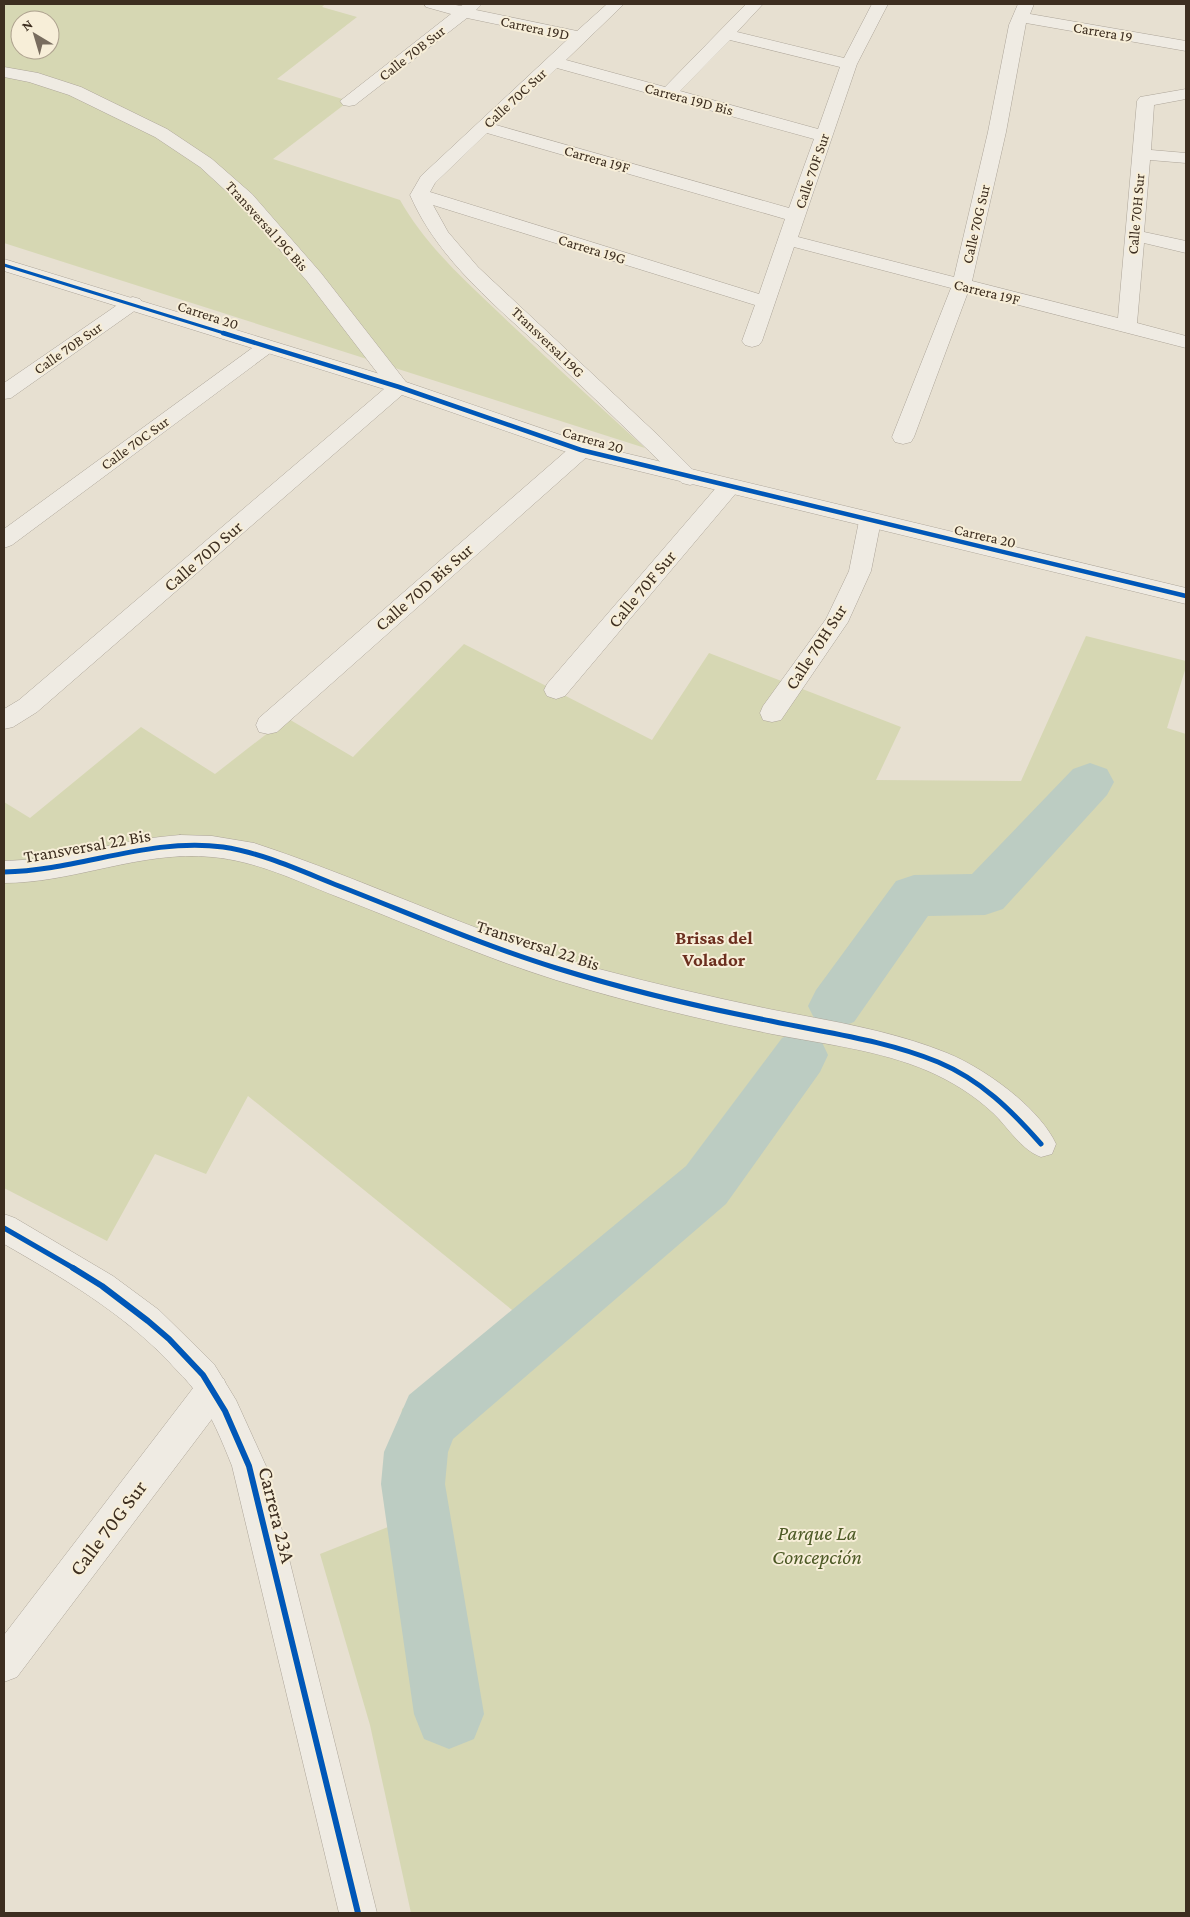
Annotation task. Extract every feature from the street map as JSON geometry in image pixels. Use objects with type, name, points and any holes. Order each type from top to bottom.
[{"type":"street","name":"Carrera 19D","points":[[432,4],[468,8],[580,38]]},
{"type":"street","name":"Calle 70C Sur","points":[[419,196],[427,180],[616,4]]},
{"type":"street","points":[[669,93],[755,4]]},
{"type":"street","name":"Calle 70F Sur","points":[[752,341],[849,64],[880,4]]},
{"type":"street","name":"Calle 70B Sur","points":[[350,101],[468,8]]},
{"type":"street","name":"Carrera 19","points":[[1023,10],[1186,46]]},
{"type":"street","name":"Calle 70G Sur","points":[[902,437],[961,286],[997,132],[1017,24],[1023,10]]},
{"type":"street","points":[[726,34],[849,64]]},
{"type":"street","name":"Carrera 19D Bis","points":[[554,62],[824,136]]},
{"type":"street","name":"Transversal 19G Bis","points":[[4,72],[32,77],[75,91],[161,133],[206,163],[245,198],[314,277],[399,387]]},
{"type":"street","name":"Calle 70H Sur","points":[[1127,327],[1146,101],[1186,94]]},
{"type":"street","name":"Carrera 19F","points":[[484,127],[796,216]]},
{"type":"street","points":[[1141,154],[1186,158]]},
{"type":"street","name":"Carrera 19G","points":[[419,196],[766,302]]},
{"type":"street","name":"Transversal 19G","points":[[419,196],[424,210],[438,232],[476,274],[690,478]]},
{"type":"street","points":[[1134,235],[1186,247]]},
{"type":"street","name":"Carrera 19F","points":[[788,240],[961,286],[1186,342]]},
{"type":"street","name":"Carrera 20","points":[[4,265],[399,387],[581,450],[729,488],[1186,596]]},
{"type":"street","name":"Calle 70B Sur","points":[[4,393],[133,304]]},
{"type":"street","name":"Calle 70C Sur","points":[[4,540],[266,347]]},
{"type":"street","name":"Calle 70D Sur","points":[[4,720],[28,706],[399,387]]},
{"type":"street","name":"Calle 70D Bis Sur","points":[[268,725],[581,450]]},
{"type":"street","name":"Calle 70F Sur","points":[[556,690],[729,488]]},
{"type":"street","name":"Calle 70H Sur","points":[[772,713],[836,622],[860,571],[870,521]]},
{"type":"street","name":"Transversal 22 Bis","points":[[4,872],[35,871],[169,846],[227,847],[254,853],[513,954],[573,973],[730,1013],[858,1036],[893,1045],[927,1057],[960,1073],[990,1093],[1017,1117],[1042,1144]]},
{"type":"street","name":"Carrera 23A","points":[[4,1228],[76,1268],[146,1319],[178,1347],[206,1380],[235,1430],[249,1466],[358,1913]]},
{"type":"street","name":"Calle 70G Sur","points":[[4,1664],[212,1391]]},
{"type":"green space","points":[[4,4],[325,4],[322,7],[357,17],[277,79],[349,101],[273,159],[400,200],[420,231],[457,273],[645,448],[4,243]]},
{"type":"green space","name":"Parque La Concepción","points":[[1086,636],[1186,661],[1186,667],[1167,728],[1186,734],[1186,1913],[411,1913],[370,1725],[320,1554],[393,1525],[402,1409],[517,1314],[248,1096],[206,1174],[155,1154],[107,1241],[4,1188],[4,802],[30,818],[141,727],[215,774],[287,718],[353,757],[464,644],[652,740],[709,653],[901,727],[876,780],[1021,781]]},
{"type":"waterway","points":[[835,1006],[914,896],[985,894],[1090,782]]},
{"type":"waterway","points":[[449,1714],[413,1484],[416,1452],[431,1417],[706,1185],[801,1055]]},
{"type":"cycle path","points":[[4,265],[399,387],[581,450],[1186,596]]},
{"type":"cycle path","points":[[4,872],[25,872],[66,866],[128,852],[180,845],[212,846],[254,853],[482,942],[555,968],[671,999],[884,1044],[912,1052],[939,1062],[990,1092],[1010,1110],[1041,1144]]},
{"type":"cycle path","points":[[4,1228],[102,1286],[148,1321],[169,1339],[203,1375],[225,1411],[249,1466],[358,1913]]},
{"type":"district","name":"Brisas del Volador","points":[[714,948]]}]
